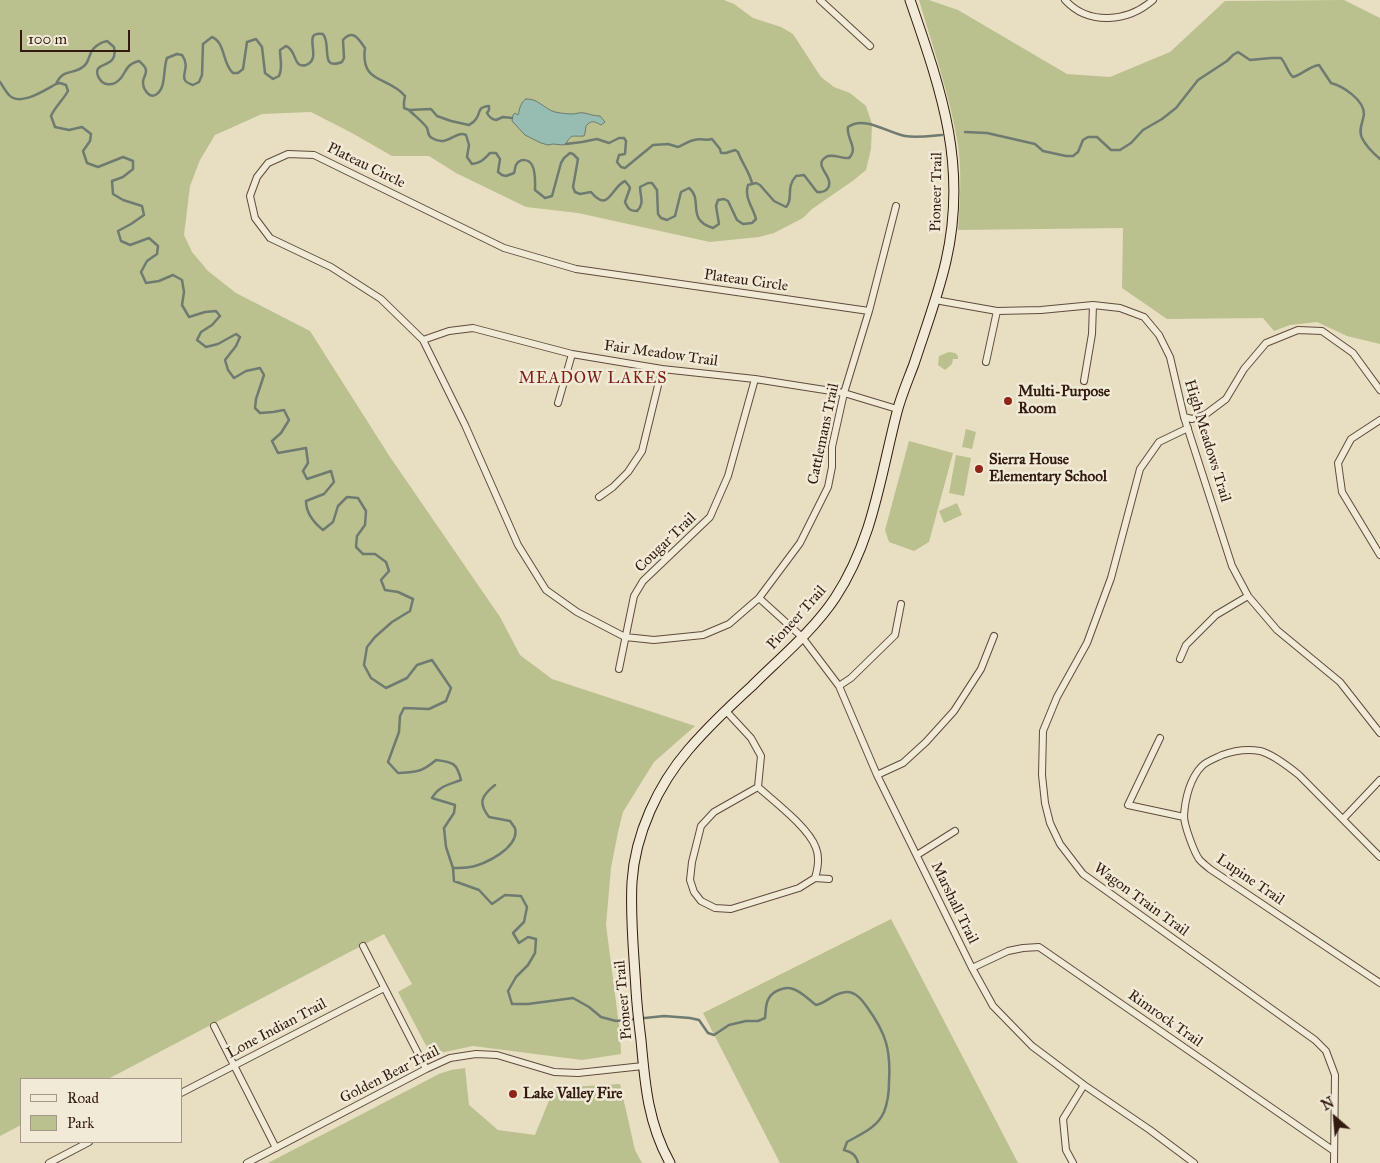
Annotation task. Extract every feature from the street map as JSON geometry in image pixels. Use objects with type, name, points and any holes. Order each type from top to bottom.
[{"type":"main road","name":"Pioneer Trail","points":[[670,1163],[653,1123],[643,1066],[631,902],[632,878],[639,841],[656,798],[677,764],[700,736],[818,620],[834,600],[860,552],[870,522],[880,487],[897,409],[946,263],[953,211],[953,165],[950,139],[942,100],[910,0]]},
{"type":"street","points":[[820,0],[870,46]]},
{"type":"street","points":[[1065,0],[1083,14],[1095,18],[1107,18],[1132,13],[1144,8],[1153,0]]},
{"type":"street","name":"Plateau Circle","points":[[625,637],[578,612],[546,590],[518,545],[465,425],[423,340],[381,299],[331,267],[270,238],[255,218],[250,196],[257,177],[268,164],[288,154],[314,155],[504,248],[576,269],[869,312]]},
{"type":"street","name":"Cattlemans Trail","points":[[625,637],[654,640],[703,635],[729,624],[759,598],[800,543],[828,487],[832,467],[832,447],[844,393],[869,312],[896,206]]},
{"type":"street","name":"High Meadows Trail","points":[[934,300],[997,311],[1041,310],[1093,305],[1120,308],[1144,317],[1159,335],[1170,357],[1184,417],[1232,566],[1248,596],[1277,630],[1340,682],[1380,733]]},
{"type":"street","points":[[1084,382],[1092,334],[1093,305]]},
{"type":"street","points":[[986,362],[997,311]]},
{"type":"street","name":"Fair Meadow Trail","points":[[423,340],[449,331],[473,328],[572,354],[844,393],[897,409]]},
{"type":"street","points":[[1184,417],[1192,419],[1206,414],[1226,399],[1244,369],[1266,343],[1298,330],[1322,331],[1330,336],[1353,354],[1380,390]]},
{"type":"street","points":[[558,403],[572,354]]},
{"type":"street","points":[[599,497],[628,472],[642,451],[662,368]]},
{"type":"street","name":"Cougar Trail","points":[[619,669],[634,596],[644,581],[710,517],[728,476],[754,379]]},
{"type":"street","points":[[1380,420],[1350,439],[1338,463],[1342,492],[1380,555]]},
{"type":"street","name":"Wagon Train Trail","points":[[1188,428],[1159,442],[1140,469],[1111,578],[1087,643],[1057,697],[1043,731],[1042,775],[1045,803],[1050,823],[1060,844],[1083,874],[1315,1040],[1326,1051],[1335,1075],[1334,1163]]},
{"type":"street","points":[[1180,659],[1186,645],[1216,615],[1248,596]]},
{"type":"street","name":"Marshall Trail","points":[[759,598],[802,636],[838,686],[877,775],[972,968],[993,1006],[1032,1046],[1194,1163]]},
{"type":"street","points":[[838,686],[851,678],[895,635],[901,604]]},
{"type":"street","points":[[877,775],[903,763],[926,742],[954,710],[981,669],[994,636]]},
{"type":"street","points":[[726,711],[751,738],[761,756],[758,787]]},
{"type":"street","points":[[1160,738],[1128,805],[1184,817]]},
{"type":"street","name":"Lupine Trail","points":[[1380,857],[1299,775],[1288,766],[1261,751],[1228,753],[1213,759],[1203,765],[1193,779],[1187,795],[1184,817],[1192,846],[1199,859],[1210,869],[1380,983]]},
{"type":"street","points":[[1343,819],[1380,780]]},
{"type":"street","points":[[758,787],[714,812],[700,826],[690,880],[694,892],[701,902],[715,908],[731,909],[799,888],[815,878],[829,880]]},
{"type":"street","points":[[758,787],[809,833],[817,849],[819,865],[815,878]]},
{"type":"street","points":[[917,855],[954,831]]},
{"type":"street","points":[[363,946],[426,1068]]},
{"type":"street","name":"Rimrock Trail","points":[[972,968],[1008,951],[1039,947],[1334,1151]]},
{"type":"street","name":"Lone Indian Trail","points":[[182,1093],[384,988]]},
{"type":"street","points":[[214,1026],[276,1148]]},
{"type":"street","name":"Golden Bear Trail","points":[[248,1163],[426,1068],[450,1058],[476,1054],[497,1055],[554,1072],[578,1073],[643,1066]]},
{"type":"street","points":[[1072,1163],[1066,1150],[1063,1119],[1084,1085]]},
{"type":"street","points":[[49,1163],[88,1143]]},
{"type":"green space","points":[[0,0],[724,0],[734,4],[753,18],[781,27],[793,34],[821,77],[834,87],[850,93],[866,106],[872,124],[871,149],[866,170],[854,180],[812,209],[803,218],[774,233],[759,237],[710,242],[578,213],[526,207],[456,173],[429,156],[392,156],[311,112],[262,114],[215,135],[200,160],[190,186],[184,235],[192,252],[208,271],[236,293],[310,331],[390,457],[500,617],[520,655],[552,679],[695,726],[654,762],[623,812],[618,832],[611,868],[606,925],[621,1054],[582,1060],[473,1046],[431,1055],[398,992],[412,984],[384,934],[110,1078],[20,1078],[20,1126],[0,1136]]},
{"type":"green space","points":[[919,0],[929,0],[958,10],[1067,74],[1110,77],[1170,52],[1225,1],[1344,0],[1380,18],[1380,344],[1347,336],[1317,322],[1290,325],[1274,331],[1263,318],[1167,319],[1122,288],[1123,228],[958,230],[960,177],[955,127]]},
{"type":"green space","points":[[949,352],[955,353],[958,359],[953,359],[952,364],[945,370],[938,365],[939,356]]},
{"type":"green space","points":[[966,429],[976,432],[972,449],[962,447]]},
{"type":"green space","points":[[909,441],[953,453],[929,542],[914,551],[889,542],[885,530]]},
{"type":"green space","points":[[956,455],[971,458],[964,496],[949,493]]},
{"type":"green space","points":[[957,503],[962,515],[944,523],[939,511]]},
{"type":"green space","points":[[891,919],[1018,1163],[780,1163],[703,1013]]},
{"type":"green space","points":[[465,1068],[469,1105],[498,1130],[535,1135],[554,1088],[620,1084],[635,1150],[642,1163],[268,1163],[439,1074]]},
{"type":"water","points":[[526,99],[534,100],[555,112],[600,116],[605,122],[601,125],[594,122],[589,123],[586,126],[584,136],[571,137],[563,145],[541,143],[525,135],[512,121],[513,115],[515,113],[518,115],[521,104]]},
{"type":"waterway","points":[[56,84],[65,73],[76,71],[84,66],[94,48],[107,41],[114,47],[115,54],[110,62],[97,71],[102,82],[108,84],[117,82],[130,65],[139,61],[146,69],[143,82],[144,88],[148,94],[153,96],[161,90],[167,58],[177,54],[182,55],[185,60],[185,80],[193,85],[199,82],[202,75],[203,44],[212,37],[220,44],[227,64],[233,73],[238,73],[243,69],[247,42],[256,39],[262,47],[265,73],[273,79],[279,76],[281,67],[280,50],[286,46],[292,51],[299,64],[306,65],[311,62],[313,57],[313,36],[323,34],[327,44],[328,60],[335,64],[342,62],[344,58],[343,40],[353,35],[356,36],[365,48],[365,60],[371,74],[391,85],[405,96],[404,108],[409,110],[431,109],[437,116],[469,125],[475,120],[481,109],[489,106],[487,113],[489,117],[496,120],[503,117],[512,118]]},
{"type":"waterway","points":[[965,132],[987,133],[1035,144],[1043,151],[1066,156],[1073,156],[1078,152],[1083,140],[1088,137],[1097,137],[1111,150],[1120,150],[1131,143],[1143,130],[1176,108],[1198,80],[1238,52],[1250,60],[1281,58],[1293,77],[1319,65],[1331,83],[1347,90],[1361,104],[1364,114],[1361,135],[1368,147],[1380,159]]},
{"type":"waterway","points":[[0,82],[9,95],[19,99],[32,96],[56,84],[66,85],[68,91],[51,116],[55,127],[69,130],[82,127],[91,134],[90,141],[83,151],[87,163],[98,167],[123,157],[133,161],[133,169],[123,177],[112,181],[113,194],[123,200],[142,206],[144,215],[118,231],[121,241],[130,245],[149,238],[158,246],[157,254],[147,261],[141,272],[146,283],[159,281],[173,275],[182,280],[184,292],[182,305],[189,317],[216,311],[220,316],[212,325],[201,332],[197,340],[206,347],[218,344],[236,334],[240,337],[236,346],[225,360],[228,370],[234,378],[246,371],[260,368],[264,375],[255,408],[260,413],[284,410],[289,420],[281,433],[272,441],[278,453],[306,448],[308,463],[303,471],[307,479],[331,471],[334,482],[324,494],[306,501],[309,513],[316,524],[323,530],[333,522],[338,506],[347,497],[358,498],[366,511],[365,525],[357,536],[356,547],[363,554],[375,554],[386,562],[389,571],[381,580],[385,590],[398,592],[413,599],[410,611],[392,622],[367,647],[364,665],[371,678],[386,688],[407,678],[417,665],[432,660],[451,688],[446,701],[429,709],[404,708],[400,716],[399,732],[388,762],[398,773],[419,771],[436,760],[453,764],[458,770],[461,780],[441,788],[432,798],[455,805],[454,813],[444,828],[446,847],[453,868],[454,881],[479,890],[492,904],[505,895],[521,896],[527,907],[524,922],[513,933],[519,943],[528,937],[536,939],[535,953],[528,965],[516,977],[508,991],[512,1004],[528,1004],[573,998],[589,1007],[601,1017],[616,1021],[664,1016],[690,1018],[699,1020],[708,1033],[714,1035],[729,1025],[746,1021],[758,1021],[765,1018],[766,1005],[769,998],[779,990],[790,988],[796,990],[816,1005],[842,992],[853,993],[865,1004],[879,1025],[886,1042],[889,1060],[889,1090],[884,1112],[881,1118],[868,1130],[847,1142],[844,1150],[853,1154],[858,1163]]},
{"type":"waterway","points":[[409,110],[426,126],[429,136],[437,141],[462,134],[466,135],[469,145],[467,157],[472,164],[480,162],[490,153],[496,153],[500,159],[498,172],[506,176],[514,173],[516,165],[520,161],[529,161],[534,171],[535,190],[545,198],[552,196],[561,163],[570,153],[578,159],[573,187],[575,192],[580,194],[591,192],[597,198],[606,200],[625,181],[630,188],[625,202],[630,209],[637,211],[641,203],[640,187],[652,183],[657,190],[658,214],[661,218],[667,220],[675,216],[681,192],[689,188],[695,198],[697,215],[700,220],[713,228],[719,224],[716,206],[718,200],[724,199],[728,201],[737,220],[743,224],[752,223],[756,219],[747,194],[748,185],[756,183],[760,185],[774,201],[786,207],[791,185],[796,176],[804,175],[817,192],[827,189],[829,181],[821,164],[823,159],[828,156],[849,158],[853,147],[848,127],[854,124],[869,124],[905,136],[942,135]]},
{"type":"waterway","points":[[566,144],[597,139],[609,143],[619,138],[624,138],[626,141],[625,154],[619,155],[617,162],[621,167],[625,168],[653,145],[668,144],[678,147],[699,139],[712,139],[721,153],[735,150],[738,152],[752,183]]},
{"type":"waterway","points":[[453,868],[464,868],[484,863],[500,854],[512,842],[515,828],[510,821],[489,817],[483,808],[484,796],[495,785]]},
{"type":"place","name":"Multi-Purpose Room","points":[[1008,401]]},
{"type":"place","name":"Sierra House Elementary School","points":[[979,469]]},
{"type":"place","name":"Lake Valley Fire","points":[[513,1094]]},
{"type":"district","name":"MEADOW LAKES","points":[[593,379]]}]
